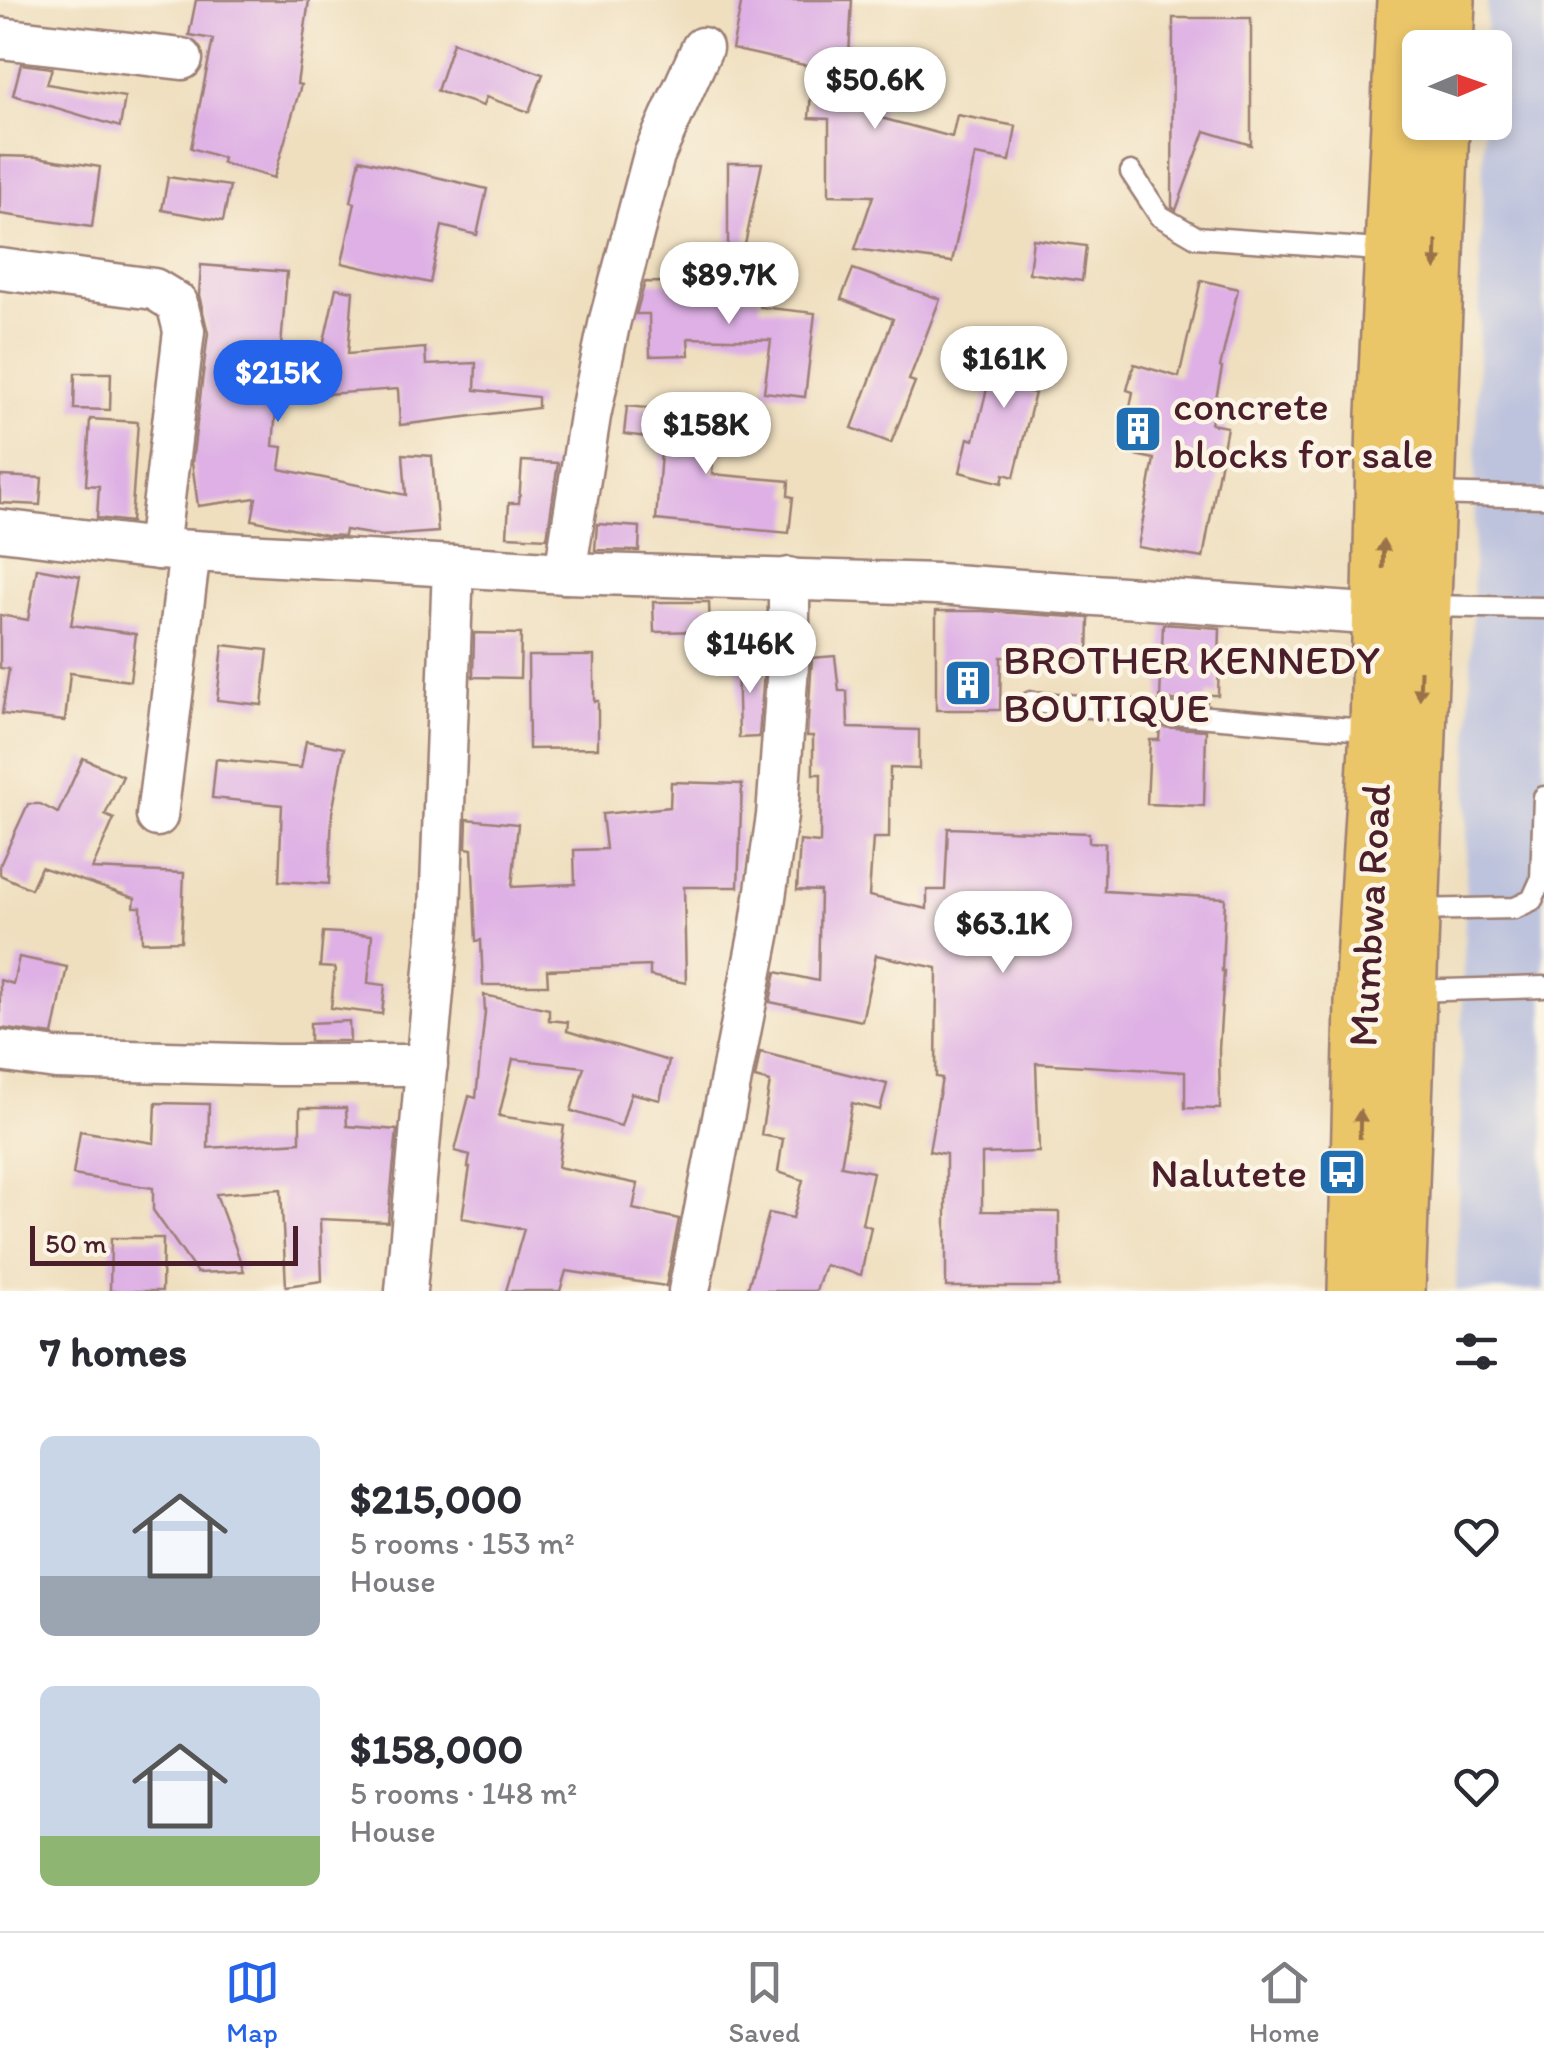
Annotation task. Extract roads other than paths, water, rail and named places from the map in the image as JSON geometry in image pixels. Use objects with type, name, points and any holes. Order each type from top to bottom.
[{"type":"main road","name":"Mumbwa Road","points":[[1356,1291],[1364,963],[1378,731],[1427,494],[1417,183],[1405,0]]},
{"type":"main road","points":[[1446,30],[1447,0]]},
{"type":"main road","name":"Mumbwa Road","points":[[1397,1291],[1412,910],[1402,610],[1386,415],[1394,251],[1434,140]]},
{"type":"street","points":[[0,38],[182,59]]},
{"type":"street","points":[[565,572],[610,320],[654,155],[702,48]]},
{"type":"street","points":[[0,268],[154,289],[178,304],[184,332],[158,816]]},
{"type":"street","points":[[0,530],[174,550],[452,566],[938,584],[1402,610]]},
{"type":"street","points":[[406,1291],[440,914],[452,566]]},
{"type":"street","points":[[689,1291],[760,931],[777,816],[789,652],[789,578]]},
{"type":"street","points":[[0,1052],[56,1059],[427,1065]]},
{"type":"lane","points":[[1131,172],[1160,216],[1196,238],[1394,251]]},
{"type":"lane","points":[[1427,494],[1544,497]]},
{"type":"lane","points":[[1402,610],[1544,608]]},
{"type":"lane","points":[[1031,702],[1378,731]]},
{"type":"lane","points":[[1412,910],[1515,908],[1532,900],[1541,880],[1544,797]]},
{"type":"lane","points":[[1408,991],[1544,987]]},
{"type":"place","name":"concrete blocks for sale","points":[[1138,429]]},
{"type":"place","name":"BROTHER KENNEDY BOUTIQUE","points":[[968,683]]},
{"type":"place","name":"Nalutete","points":[[1342,1172]]}]
